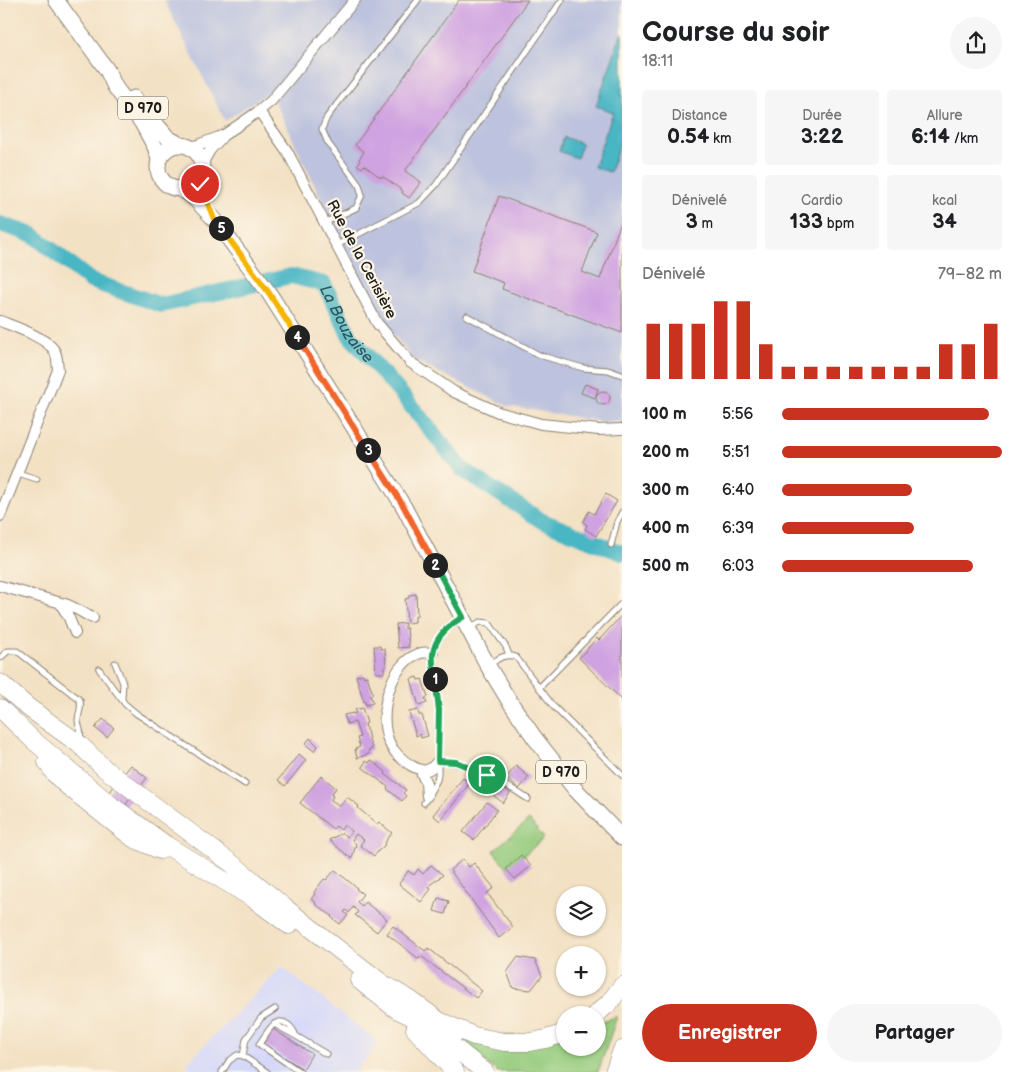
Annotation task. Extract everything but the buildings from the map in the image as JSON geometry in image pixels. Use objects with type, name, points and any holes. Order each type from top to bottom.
[{"type":"highway","points":[[0,683],[29,708],[79,744],[106,769],[235,866],[284,907],[383,984],[439,1021],[474,1036],[492,1040],[517,1042],[546,1039],[556,1036]]},
{"type":"highway","points":[[0,708],[33,740],[112,806],[166,845],[270,911],[396,1009],[455,1072]]},
{"type":"highway","points":[[383,984],[404,1005],[485,1072]]},
{"type":"highway","points":[[606,1006],[622,986]]},
{"type":"highway","points":[[396,1009],[409,1015],[447,1042]]},
{"type":"highway","points":[[614,1072],[622,1050]]},
{"type":"main road","name":"D 970","points":[[56,0],[107,70],[115,87],[142,123],[160,159]]},
{"type":"main road","name":"D 970","points":[[107,70],[120,80],[168,138],[185,146]]},
{"type":"main road","points":[[175,145],[185,146],[198,154],[201,169],[197,180],[192,185],[179,189],[166,184],[162,179],[158,166],[166,150],[175,145]]},
{"type":"main road","name":"D 970","points":[[201,169],[200,184],[214,219]]},
{"type":"main road","name":"D 970","points":[[179,189],[188,193],[214,219],[269,293],[404,507],[488,666],[508,699],[534,737],[575,789],[622,838]]},
{"type":"street","points":[[201,169],[210,150],[224,135],[271,101],[355,0]]},
{"type":"street","name":"Rue de la Cerisière","points":[[259,111],[288,151],[376,323],[410,362],[454,392],[498,412],[541,424],[599,430],[622,428]]},
{"type":"street","points":[[185,146],[224,135]]},
{"type":"street","points":[[0,321],[44,340],[54,350],[58,370],[0,516]]},
{"type":"street","points":[[0,586],[61,604],[64,603],[93,618]]},
{"type":"street","points":[[61,604],[75,633]]},
{"type":"street","points":[[433,653],[417,655],[402,666],[388,692],[384,720],[389,742],[405,762],[425,771],[429,770],[438,761]]},
{"type":"street","points":[[420,770],[426,783],[426,800]]},
{"type":"lane","points":[[324,223],[356,208],[362,195],[359,185],[328,143],[322,128],[327,117],[418,0]]},
{"type":"lane","points":[[336,246],[419,203],[436,184],[562,0]]},
{"type":"lane","points":[[467,316],[539,355],[583,368],[608,370],[622,375]]},
{"type":"lane","points":[[17,472],[37,479]]},
{"type":"lane","points":[[611,545],[617,522],[622,512]]},
{"type":"lane","points":[[539,688],[622,603]]},
{"type":"lane","points":[[426,800],[437,780],[439,710],[433,653],[443,632],[466,622],[489,623],[506,646],[509,654]]},
{"type":"lane","points":[[0,658],[8,651],[18,651],[80,700],[82,707],[78,719],[82,734],[79,744]]},
{"type":"lane","points":[[488,666],[501,656],[509,654],[516,657],[553,706],[622,775]]},
{"type":"lane","points":[[115,663],[122,683],[122,698]]},
{"type":"lane","points":[[99,669],[125,704],[137,714],[245,784]]},
{"type":"lane","points":[[438,761],[456,762],[487,775],[528,799]]},
{"type":"lane","points":[[243,1056],[246,1039],[261,1018],[275,1009]]},
{"type":"lane","points":[[300,1072],[259,1044],[274,1024],[286,1023],[294,1029],[296,1036],[326,1054]]},
{"type":"lane","points":[[222,1072],[229,1061],[237,1055],[243,1056],[267,1072]]},
{"type":"shaded area","points":[[164,0],[622,0],[622,421],[605,422],[507,406],[414,360],[375,312],[269,92],[225,121]]},
{"type":"shaded area","points":[[282,967],[379,1043],[355,1072],[197,1072],[186,1064]]},
{"type":"green space","points":[[529,820],[544,838],[508,869],[493,851]]},
{"type":"green space","points":[[617,1016],[606,1048],[606,1021]]},
{"type":"green space","points":[[456,1034],[556,1037],[556,1056],[603,1056],[598,1072],[498,1072],[454,1039]]},
{"type":"water","points":[[622,32],[622,137],[610,172],[594,167],[613,112],[596,106]]},
{"type":"water","points":[[564,137],[582,144],[577,158],[559,151]]},
{"type":"waterway","name":"La Bouzaise","points":[[0,224],[33,235],[91,281],[161,305],[291,276],[324,284],[350,336],[403,396],[463,470],[542,521],[622,553]]},
{"type":"route","points":[[200,184],[214,219],[269,293],[404,507],[463,617],[443,632],[433,653],[439,710],[438,761],[456,762],[487,775]]}]
